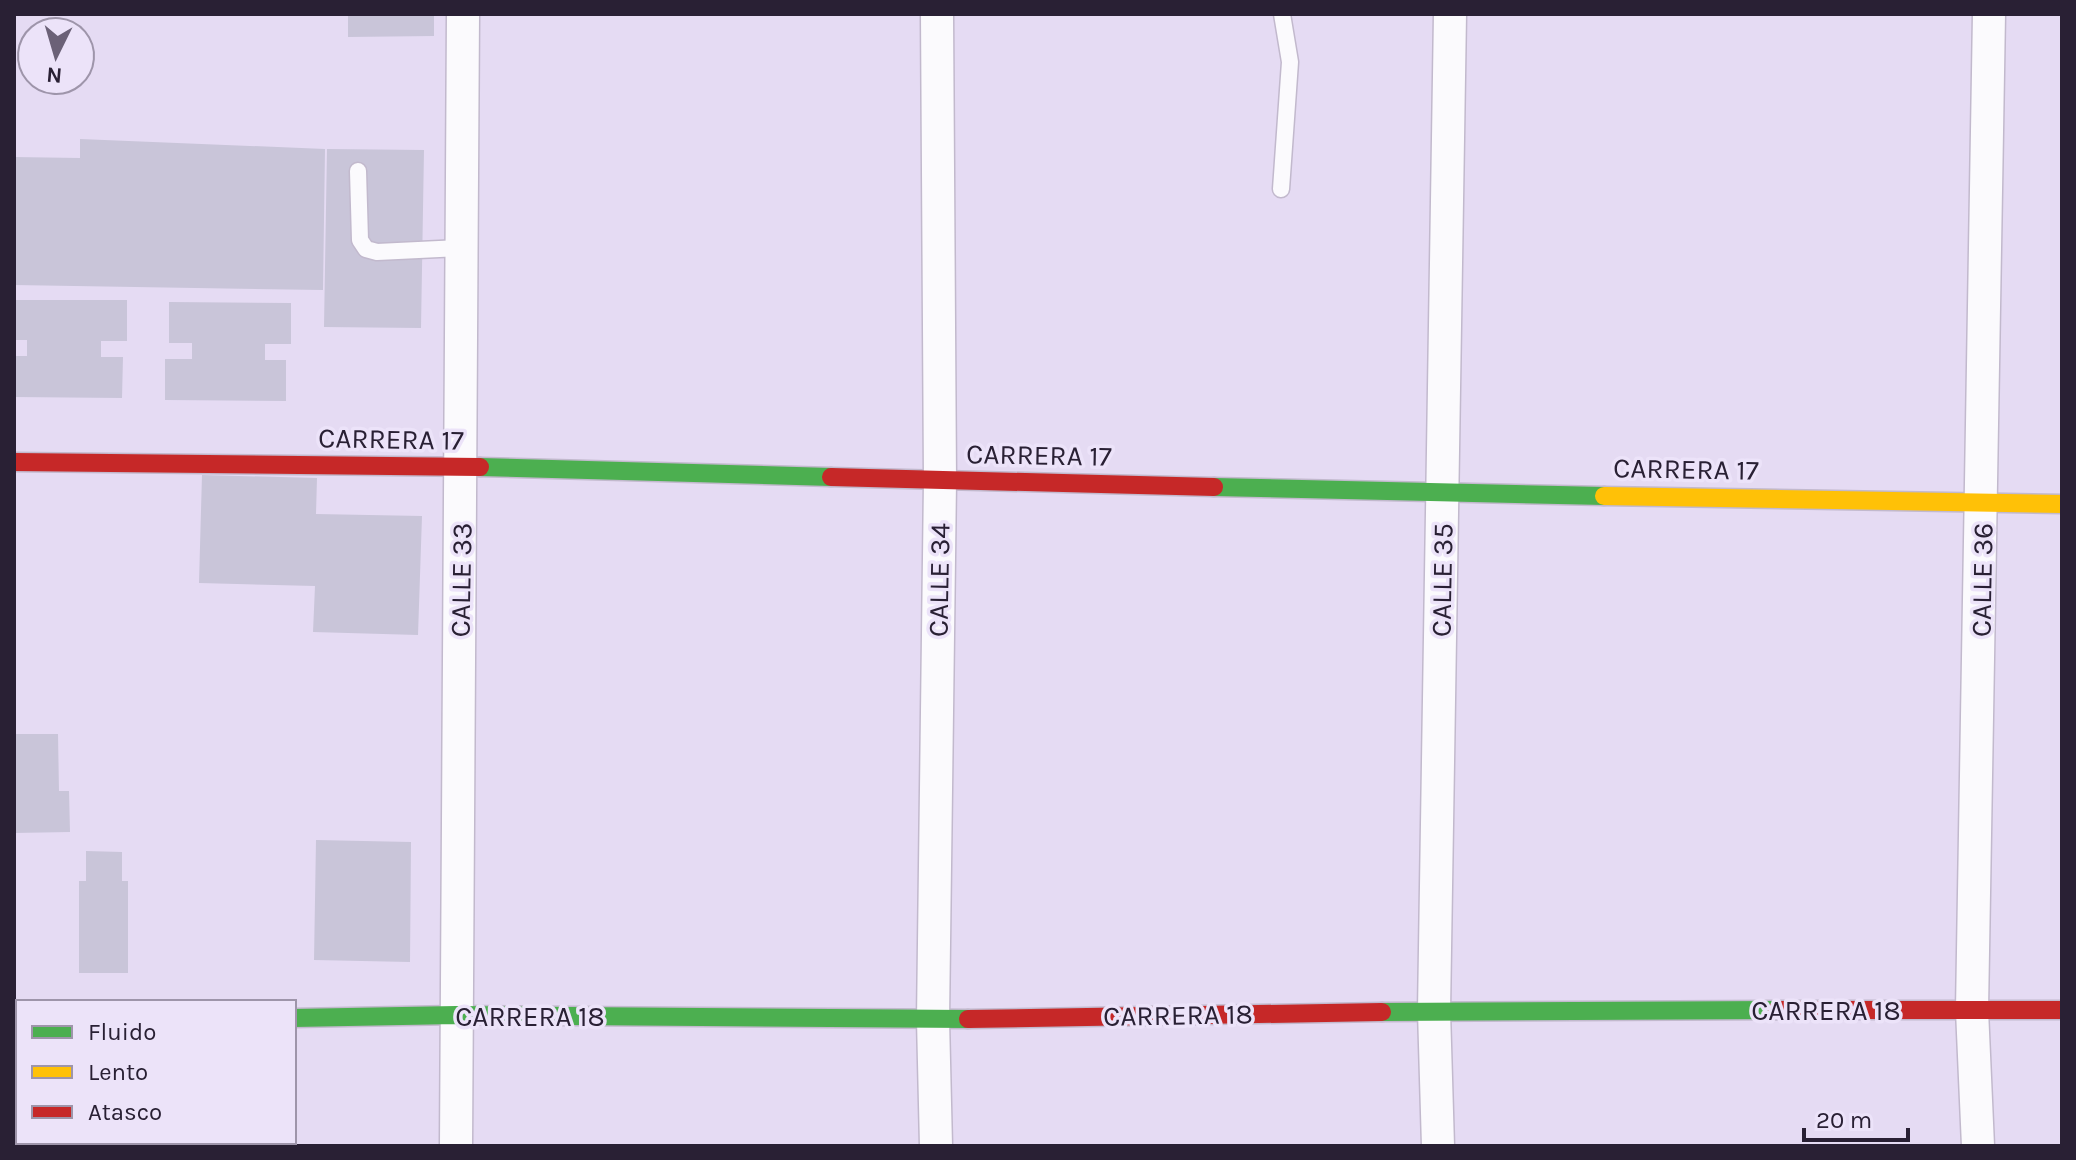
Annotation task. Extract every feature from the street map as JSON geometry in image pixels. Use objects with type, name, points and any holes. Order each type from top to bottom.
[{"type":"street","name":"CALLE 33","points":[[456,1146],[463,14]]},
{"type":"street","name":"CALLE 34","points":[[936,1146],[933,1020],[940,481],[937,14]]},
{"type":"street","name":"CALLE 35","points":[[1438,1146],[1434,1011],[1450,14]]},
{"type":"street","name":"CALLE 36","points":[[1978,1146],[1972,1010],[1984,502],[1989,14]]},
{"type":"street","name":"CARRERA 17","points":[[14,462],[462,467],[1443,493],[2062,504]]},
{"type":"street","name":"CARRERA 18","points":[[296,1018],[456,1015],[933,1020],[1434,1011],[2062,1010]]},
{"type":"lane","points":[[1281,189],[1290,62],[1282,14]]},
{"type":"lane","points":[[358,171],[360,240],[366,249],[377,252],[460,248]]},
{"type":"building","points":[[348,14],[434,14],[434,36],[348,37]]},
{"type":"building","points":[[80,139],[325,149],[323,290],[14,285],[14,157],[80,158]]},
{"type":"building","points":[[327,149],[424,150],[421,328],[324,327]]},
{"type":"building","points":[[14,300],[127,300],[127,341],[101,341],[101,357],[123,357],[122,398],[14,397],[14,356],[27,356],[27,340],[14,340]]},
{"type":"building","points":[[169,302],[291,303],[291,344],[265,344],[265,360],[286,360],[286,401],[165,400],[165,359],[192,359],[192,343],[169,343]]},
{"type":"building","points":[[202,475],[317,478],[316,514],[422,516],[418,635],[313,632],[315,586],[199,583]]},
{"type":"building","points":[[14,734],[58,734],[59,791],[69,791],[70,832],[14,833]]},
{"type":"building","points":[[316,840],[411,842],[410,962],[314,960]]},
{"type":"building","points":[[86,851],[122,852],[122,881],[128,881],[128,973],[79,973],[79,881],[86,881]]},
{"type":"traffic: fast","points":[[480,467],[831,477]]},
{"type":"traffic: fast","points":[[1214,487],[1604,496]]},
{"type":"traffic: fast","points":[[1382,1012],[1777,1010]]},
{"type":"traffic: fast","points":[[296,1018],[456,1015],[968,1019]]},
{"type":"traffic: slow","points":[[1604,496],[2062,504]]},
{"type":"traffic: jam","points":[[14,462],[480,467]]},
{"type":"traffic: jam","points":[[831,477],[1214,487]]},
{"type":"traffic: jam","points":[[1777,1010],[2062,1010]]},
{"type":"traffic: jam","points":[[968,1019],[1382,1012]]}]
